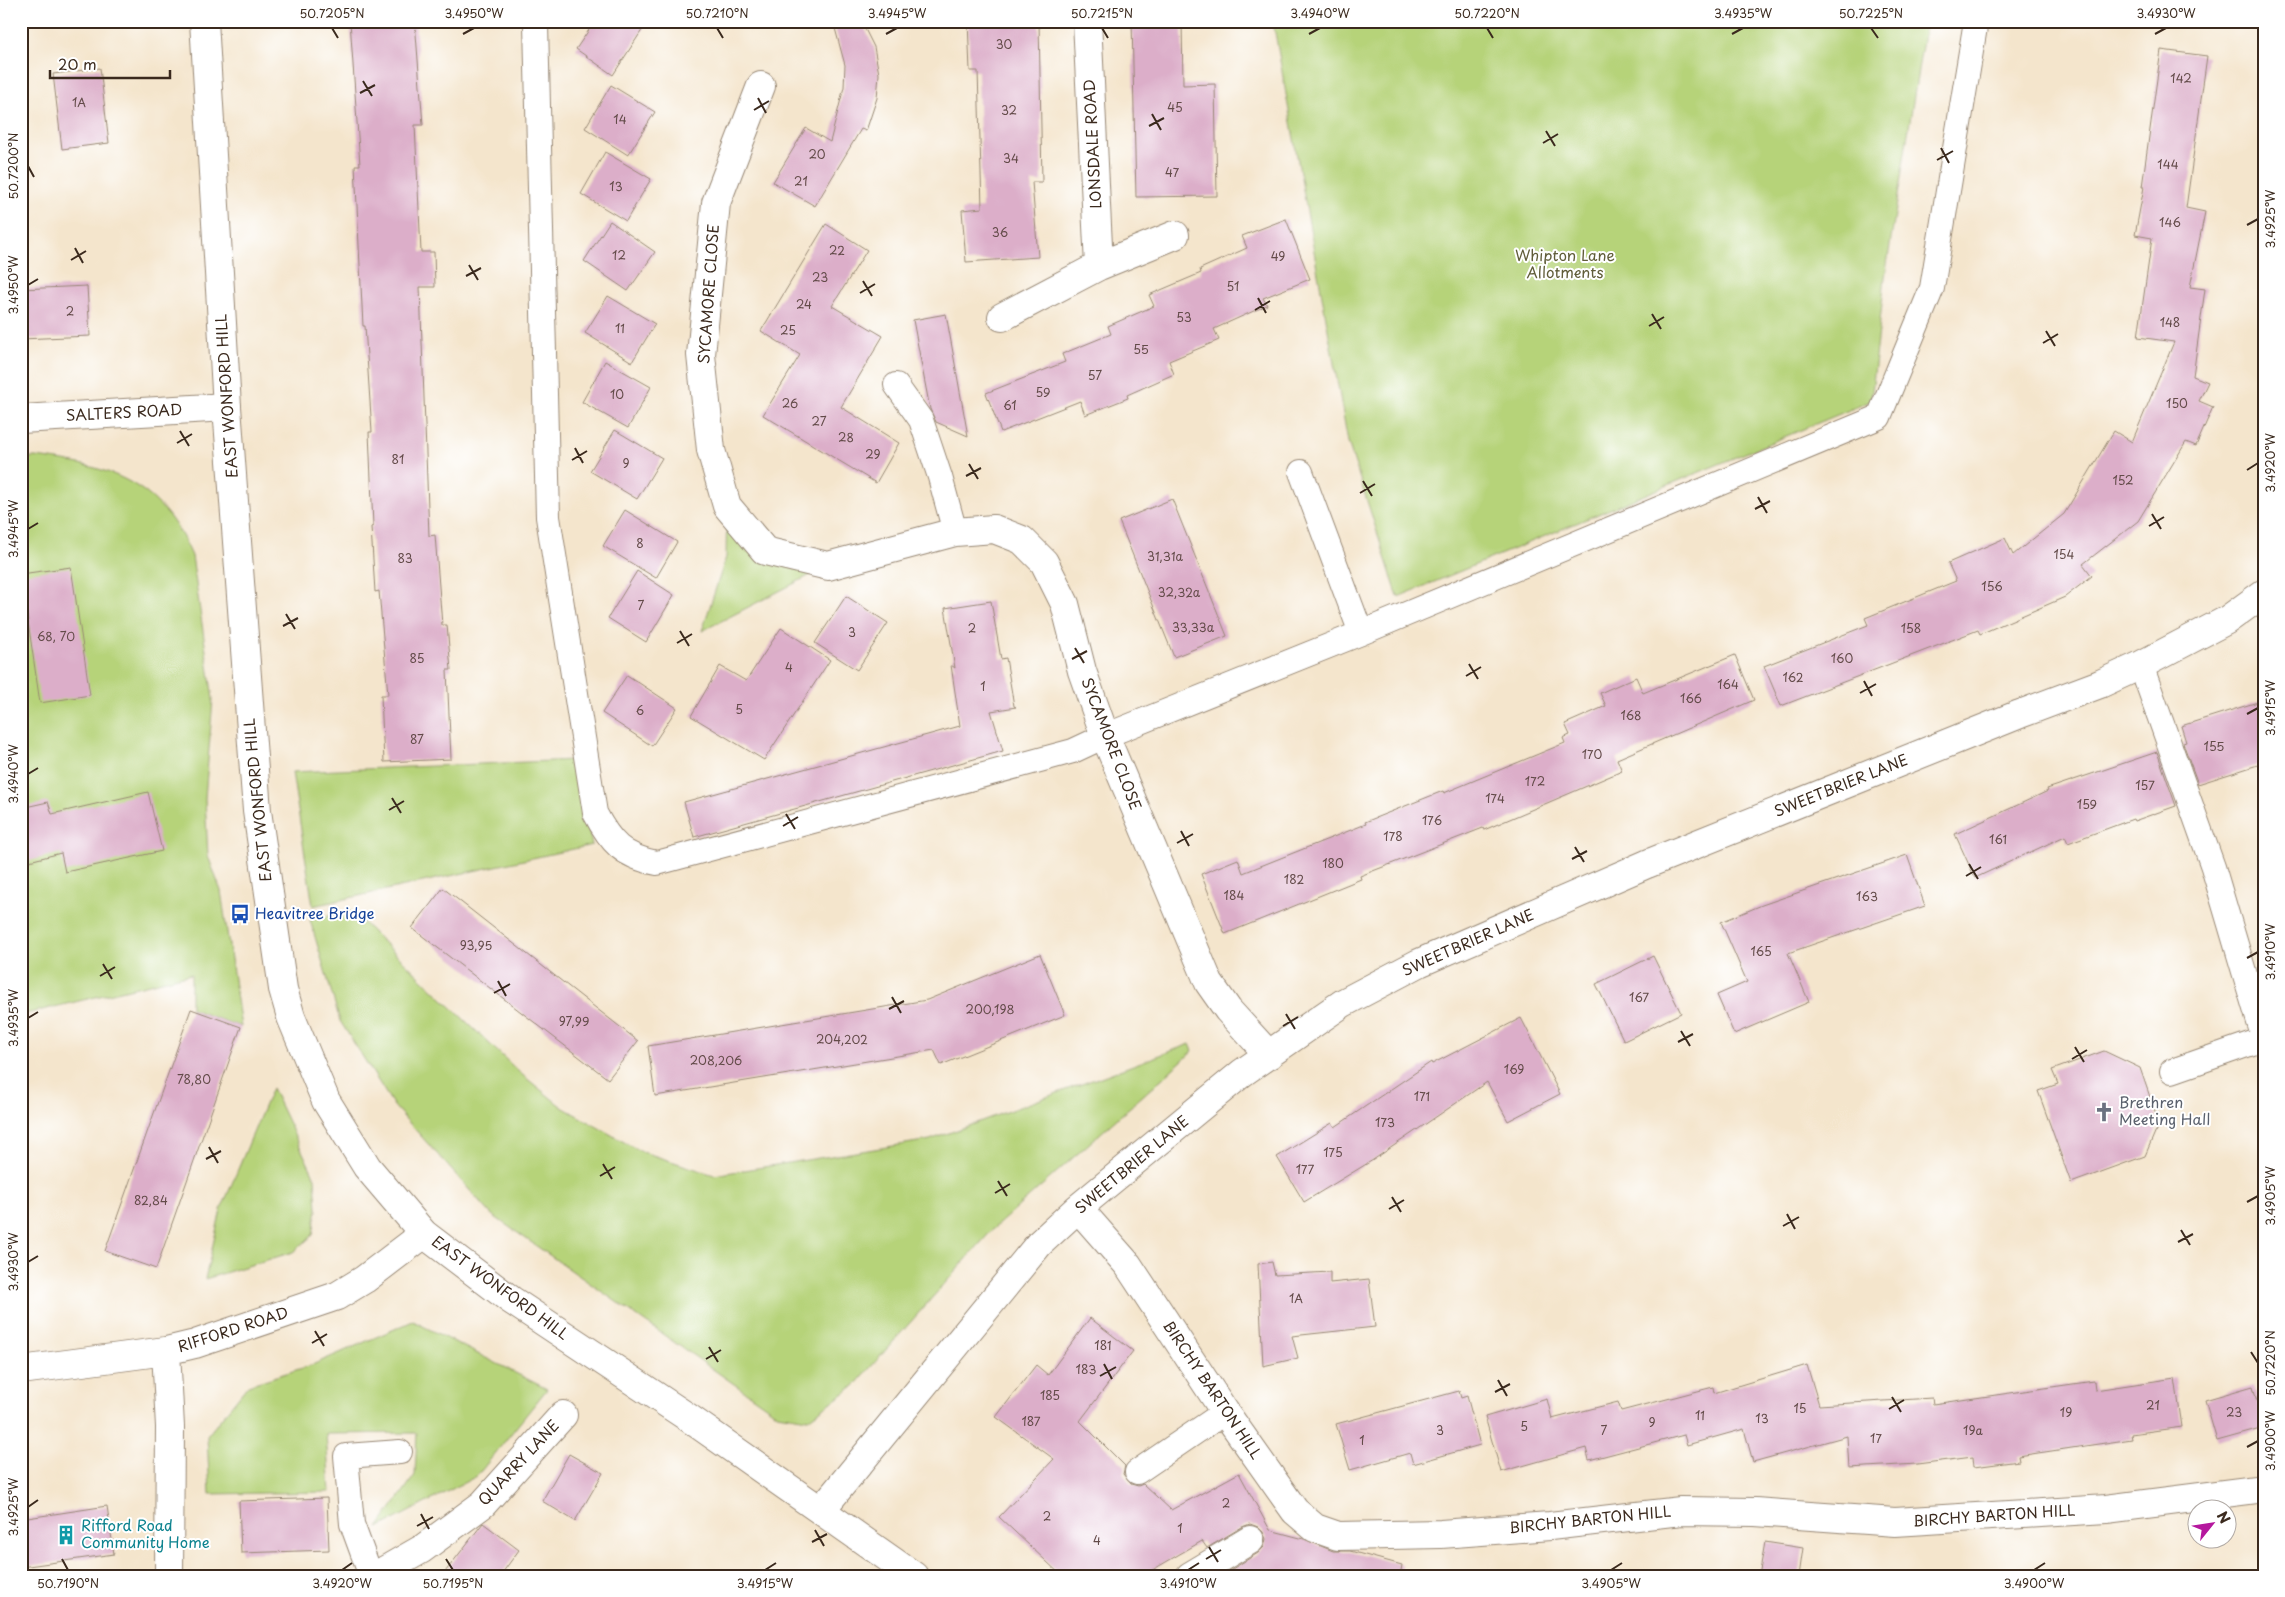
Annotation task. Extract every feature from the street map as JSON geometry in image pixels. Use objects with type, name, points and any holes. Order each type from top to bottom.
[{"type":"street","name":"EAST WONFORD HILL","points":[[204,21],[226,407],[256,811],[283,990],[291,1017],[326,1101],[367,1167],[424,1234],[511,1300],[689,1418],[914,1576]]},
{"type":"street","name":"LONSDALE ROAD","points":[[1087,21],[1099,266]]},
{"type":"street","name":"SYCAMORE CLOSE","points":[[761,86],[716,203],[701,355],[711,450],[727,506],[765,551],[828,566],[955,532],[994,529],[1022,540],[1044,562],[1065,604],[1082,671],[1105,736],[1209,983],[1228,1010],[1247,1028],[1269,1055]]},
{"type":"street","points":[[1002,317],[1099,266],[1175,235]]},
{"type":"street","name":"SALTERS ROAD","points":[[21,419],[226,407]]},
{"type":"street","name":"SWEETBRIER LANE","points":[[821,1510],[1039,1244],[1078,1208],[1242,1073],[1343,1003],[1419,963],[1647,864],[2020,714],[2100,684],[2227,620],[2264,593]]},
{"type":"street","name":"BIRCHY BARTON HILL","points":[[1078,1208],[1128,1265],[1225,1412],[1295,1511],[1315,1528],[1338,1536],[1442,1534],[1550,1526],[1681,1511],[1755,1512],[1895,1522],[2106,1510],[2264,1489]]},
{"type":"street","name":"RIFFORD ROAD","points":[[21,1370],[166,1351],[337,1296],[365,1279],[424,1234]]},
{"type":"street","points":[[166,1351],[170,1427],[169,1576]]},
{"type":"street","name":"QUARRY LANE","points":[[373,1576],[422,1549],[483,1504],[563,1415]]},
{"type":"street","points":[[1190,1576],[1250,1540]]},
{"type":"lane","points":[[536,24],[548,517],[595,813],[606,834],[619,848],[638,860],[657,863],[1073,751],[1105,736],[1361,633],[1879,417],[1932,288],[1976,21]]},
{"type":"lane","points":[[896,385],[921,420],[940,477],[955,532]]},
{"type":"lane","points":[[1301,472],[1361,633]]},
{"type":"lane","points":[[2141,665],[2213,867],[2264,1039],[2172,1072]]},
{"type":"lane","points":[[1137,1472],[1225,1412]]},
{"type":"lane","points":[[373,1576],[352,1524],[346,1456],[400,1452]]},
{"type":"green space","name":"Whipton Lane Allotments","points":[[1273,21],[1926,21],[1885,277],[1871,401],[1398,597],[1348,442]]},
{"type":"green space","points":[[35,457],[87,466],[130,482],[165,511],[179,531],[192,556],[213,699],[205,798],[208,856],[221,891],[241,1027],[191,1009],[191,974],[21,1015],[21,458]]},
{"type":"green space","points":[[727,506],[765,551],[828,566],[702,631],[726,557]]},
{"type":"green space","points":[[574,760],[592,845],[313,906],[292,772]]},
{"type":"green space","points":[[351,911],[520,1073],[562,1107],[640,1151],[714,1175],[930,1140],[1190,1044],[1193,1051],[993,1229],[854,1386],[808,1419],[777,1414],[492,1215],[394,1106],[340,1021],[310,920]]},
{"type":"green space","points":[[272,1088],[315,1178],[317,1209],[313,1235],[293,1252],[205,1279],[221,1210]]},
{"type":"green space","points":[[413,1321],[547,1389],[477,1476],[378,1528],[415,1475],[417,1433],[326,1434],[330,1492],[210,1494],[207,1436],[248,1385],[312,1365]]},
{"type":"building","points":[[350,21],[415,21],[423,125],[415,125],[421,252],[434,252],[435,287],[420,287],[429,536],[435,535],[442,625],[447,625],[451,670],[447,670],[451,759],[384,762],[381,695],[388,695],[379,591],[375,592],[371,527],[373,526],[369,432],[372,432],[365,326],[363,326],[355,165],[360,165]]},
{"type":"building","points":[[595,21],[648,21],[613,75],[576,49]]},
{"type":"building","points":[[833,21],[861,21],[874,47],[879,74],[877,98],[866,131],[861,129],[815,206],[773,182],[806,128],[830,142],[844,87],[845,65]]},
{"type":"building","points":[[968,21],[1039,21],[1042,182],[1032,182],[1038,257],[966,262],[962,210],[982,208],[978,71],[970,71]]},
{"type":"building","points":[[1132,21],[1182,21],[1183,85],[1215,84],[1217,196],[1136,197]]},
{"type":"building","points":[[2161,50],[2207,56],[2186,208],[2205,212],[2190,287],[2205,289],[2193,376],[2208,382],[2199,401],[2213,407],[2196,446],[2186,442],[2138,521],[2083,564],[2092,576],[2065,597],[1980,634],[1978,630],[1781,706],[1764,666],[1868,625],[1865,618],[1956,581],[1948,563],[2005,538],[2013,555],[2064,514],[2114,431],[2132,442],[2174,342],[2138,337],[2152,238],[2135,235],[2144,187],[2142,187]]},
{"type":"building","points":[[100,68],[109,143],[62,149],[53,74]]},
{"type":"building","points":[[611,85],[655,112],[628,155],[585,128]]},
{"type":"building","points":[[605,152],[651,179],[626,221],[581,194]]},
{"type":"building","points":[[1286,219],[1310,279],[1263,298],[1267,305],[1214,329],[1219,340],[1169,361],[1174,374],[1127,395],[1128,398],[1085,415],[1080,401],[1001,432],[986,393],[1065,362],[1062,354],[1111,334],[1108,326],[1154,306],[1149,295],[1201,273],[1200,269],[1247,248],[1242,236]]},
{"type":"building","points":[[610,221],[655,252],[628,291],[584,261]]},
{"type":"building","points":[[826,224],[867,250],[832,306],[883,336],[841,407],[899,443],[876,483],[763,415],[800,355],[761,331]]},
{"type":"building","points":[[87,286],[90,336],[21,339],[21,289]]},
{"type":"building","points":[[608,296],[655,324],[632,362],[585,333]]},
{"type":"building","points":[[946,314],[968,436],[936,422],[930,409],[913,320]]},
{"type":"building","points":[[605,361],[651,387],[628,428],[582,402]]},
{"type":"building","points":[[615,430],[662,458],[637,499],[590,471]]},
{"type":"building","points":[[1172,499],[1227,636],[1174,657],[1119,521]]},
{"type":"building","points":[[625,510],[677,542],[656,578],[603,546]]},
{"type":"building","points":[[71,567],[90,695],[40,703],[21,574]]},
{"type":"building","points":[[637,571],[674,595],[646,642],[608,618]]},
{"type":"building","points":[[846,596],[888,623],[857,670],[815,643]]},
{"type":"building","points":[[991,601],[1001,659],[1006,658],[1014,706],[1016,707],[991,711],[1003,751],[694,837],[684,802],[960,726],[951,665],[955,668],[945,608]]},
{"type":"building","points":[[781,628],[830,660],[764,760],[691,716],[720,666],[746,681]]},
{"type":"building","points":[[1735,655],[1754,700],[1617,759],[1622,771],[1484,830],[1483,828],[1360,876],[1361,879],[1225,934],[1201,874],[1238,859],[1243,873],[1366,824],[1365,822],[1443,791],[1444,793],[1565,743],[1563,738],[1570,735],[1565,724],[1606,706],[1600,693],[1636,677],[1643,693]]},
{"type":"building","points":[[627,675],[677,708],[652,746],[602,713]]},
{"type":"building","points":[[2264,700],[2264,763],[2198,784],[2183,743],[2186,742],[2181,726]]},
{"type":"building","points":[[2157,752],[2176,806],[2134,821],[2133,819],[2068,843],[2065,836],[1975,878],[1955,834],[2048,791],[2047,789]]},
{"type":"building","points":[[148,792],[162,851],[65,872],[61,853],[21,863],[21,808],[48,802],[52,814]]},
{"type":"building","points":[[1907,855],[1925,906],[1788,953],[1809,1002],[1734,1034],[1717,995],[1747,982],[1721,922],[1762,905]]},
{"type":"building","points":[[443,888],[638,1041],[608,1079],[412,928]]},
{"type":"building","points":[[1040,954],[1065,1015],[941,1065],[934,1050],[655,1096],[648,1046],[927,1000]]},
{"type":"building","points":[[1653,956],[1681,1013],[1624,1041],[1596,984]]},
{"type":"building","points":[[191,1009],[241,1027],[156,1269],[105,1251]]},
{"type":"building","points":[[1521,1018],[1560,1094],[1508,1121],[1487,1082],[1373,1160],[1304,1202],[1277,1157],[1332,1123],[1335,1127],[1431,1062],[1432,1064]]},
{"type":"building","points":[[2104,1051],[2140,1068],[2159,1123],[2145,1156],[2071,1183],[2038,1091],[2058,1084],[2052,1070]]},
{"type":"building","points":[[1272,1262],[1275,1275],[1330,1272],[1330,1283],[1369,1279],[1375,1327],[1292,1336],[1298,1358],[1263,1366],[1258,1264]]},
{"type":"building","points":[[1090,1318],[1133,1351],[1080,1421],[1125,1466],[1123,1474],[1131,1484],[1138,1486],[1143,1484],[1171,1510],[1239,1473],[1270,1530],[1304,1539],[1333,1551],[1350,1551],[1402,1565],[1400,1576],[1225,1576],[1224,1574],[1258,1553],[1264,1547],[1266,1539],[1263,1532],[1258,1527],[1250,1524],[1207,1548],[1202,1541],[1142,1576],[1062,1576],[999,1517],[1054,1459],[996,1417],[1036,1365],[1048,1375]]},
{"type":"building","points":[[1807,1365],[1819,1405],[1932,1398],[1933,1404],[2094,1381],[2095,1390],[2175,1378],[2182,1427],[2131,1434],[2132,1439],[2018,1456],[2019,1461],[1974,1467],[1973,1457],[1917,1464],[1849,1468],[1847,1436],[1753,1462],[1744,1429],[1687,1445],[1684,1435],[1589,1460],[1586,1448],[1501,1472],[1485,1417],[1547,1399],[1552,1419],[1618,1402],[1621,1411],[1713,1387],[1714,1393]]},
{"type":"building","points":[[2253,1386],[2264,1428],[2217,1441],[2205,1400]]},
{"type":"building","points":[[1459,1391],[1461,1398],[1467,1396],[1480,1445],[1413,1464],[1410,1453],[1350,1470],[1336,1424]]},
{"type":"building","points":[[569,1454],[603,1473],[575,1521],[542,1501]]},
{"type":"building","points":[[327,1498],[329,1550],[241,1553],[239,1501]]},
{"type":"building","name":"Rifford Road Community Home","points":[[107,1506],[114,1554],[21,1567],[21,1519]]},
{"type":"building","points":[[483,1523],[519,1550],[500,1576],[442,1576]]},
{"type":"building","points":[[1765,1542],[1803,1548],[1799,1576],[1759,1576]]},
{"type":"place","name":"Heavitree Bridge","points":[[240,914]]},
{"type":"place","name":"Brethren Meeting Hall","points":[[2104,1112]]},
{"type":"place","name":"Rifford Road Community Home","points":[[66,1535]]}]
